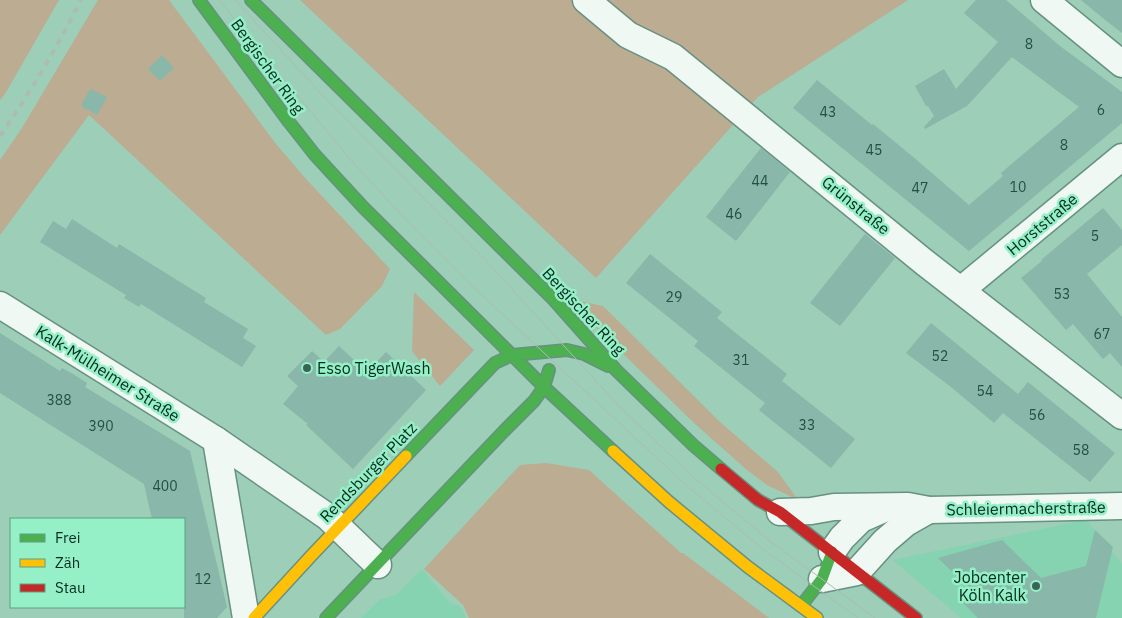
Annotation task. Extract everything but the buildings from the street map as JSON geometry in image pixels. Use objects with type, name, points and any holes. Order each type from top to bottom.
[{"type":"main road","name":"Bergischer Ring","points":[[199,0],[288,122],[315,155],[363,207],[544,387],[669,502],[748,566],[817,618]]},
{"type":"main road","name":"Bergischer Ring","points":[[251,0],[554,300],[616,370],[693,445],[758,500],[780,512],[916,618]]},
{"type":"main road","points":[[554,300],[557,319]]},
{"type":"main road","points":[[326,618],[534,402],[544,387],[556,345]]},
{"type":"main road","points":[[512,355],[556,345],[584,354],[616,370]]},
{"type":"main road","name":"Rendsburger Platz","points":[[254,618],[495,363],[512,355]]},
{"type":"main road","points":[[801,606],[822,579],[832,552]]},
{"type":"street","name":"Grünstraße","points":[[586,0],[628,35],[673,57],[924,262],[1122,416]]},
{"type":"street","points":[[1044,0],[1122,64]]},
{"type":"street","name":"Horststraße","points":[[961,290],[1122,157]]},
{"type":"street","name":"Kalk-Mülheimer Straße","points":[[0,305],[216,440],[328,517],[378,565]]},
{"type":"street","points":[[216,440],[246,618]]},
{"type":"street","name":"Schleiermacherstraße","points":[[832,552],[842,538],[861,519],[889,506]]},
{"type":"street","name":"Schleiermacherstraße","points":[[780,512],[889,506],[908,506],[929,510],[1122,506]]},
{"type":"street","name":"Schleiermacherstraße","points":[[857,572],[885,541],[906,523],[929,510]]},
{"type":"street","points":[[822,579],[857,572]]},
{"type":"shaded area","points":[[0,0],[59,0],[0,100]]},
{"type":"shaded area","points":[[98,0],[169,0],[276,144],[390,269],[382,286],[340,329],[326,335],[89,115],[0,235],[0,160],[22,128]]},
{"type":"shaded area","points":[[300,0],[908,0],[758,97],[596,278]]},
{"type":"shaded area","points":[[414,292],[474,350],[440,386],[412,351]]},
{"type":"shaded area","points":[[566,298],[603,306],[720,422],[778,472],[798,500],[767,485],[747,470],[694,423]]},
{"type":"shaded area","points":[[546,463],[589,470],[681,553],[769,618],[469,618],[463,605],[424,569],[520,465]]},
{"type":"shaded area","points":[[1086,520],[1122,564],[1122,618],[961,618],[893,560]]},
{"type":"shaded area","points":[[422,569],[450,603],[461,607],[466,618],[361,618],[379,600],[396,595]]},
{"type":"tram line","points":[[219,0],[349,158],[408,222],[471,285],[686,485],[764,550],[858,618]]},
{"type":"tram line","points":[[235,0],[327,100],[491,266],[617,404],[693,477],[770,541],[875,618]]},
{"type":"railway","points":[[0,136],[43,70],[81,0]]},
{"type":"traffic: fast","points":[[199,0],[315,155],[363,207],[544,387],[613,451]]},
{"type":"traffic: fast","points":[[251,0],[554,300],[616,370],[693,445],[721,469]]},
{"type":"traffic: fast","points":[[406,456],[495,363],[512,355],[567,350],[584,354],[608,366]]},
{"type":"traffic: fast","points":[[326,618],[534,401],[544,387],[549,370]]},
{"type":"traffic: fast","points":[[801,606],[822,579],[832,552]]},
{"type":"traffic: slow","points":[[613,451],[669,502],[748,567],[817,618]]},
{"type":"traffic: slow","points":[[254,618],[406,456]]},
{"type":"traffic: jam","points":[[721,469],[758,500],[780,512],[916,618]]},
{"type":"place","name":"Esso TigerWash","points":[[307,368]]},
{"type":"place","name":"Jobcenter Köln Kalk","points":[[1036,586]]}]
